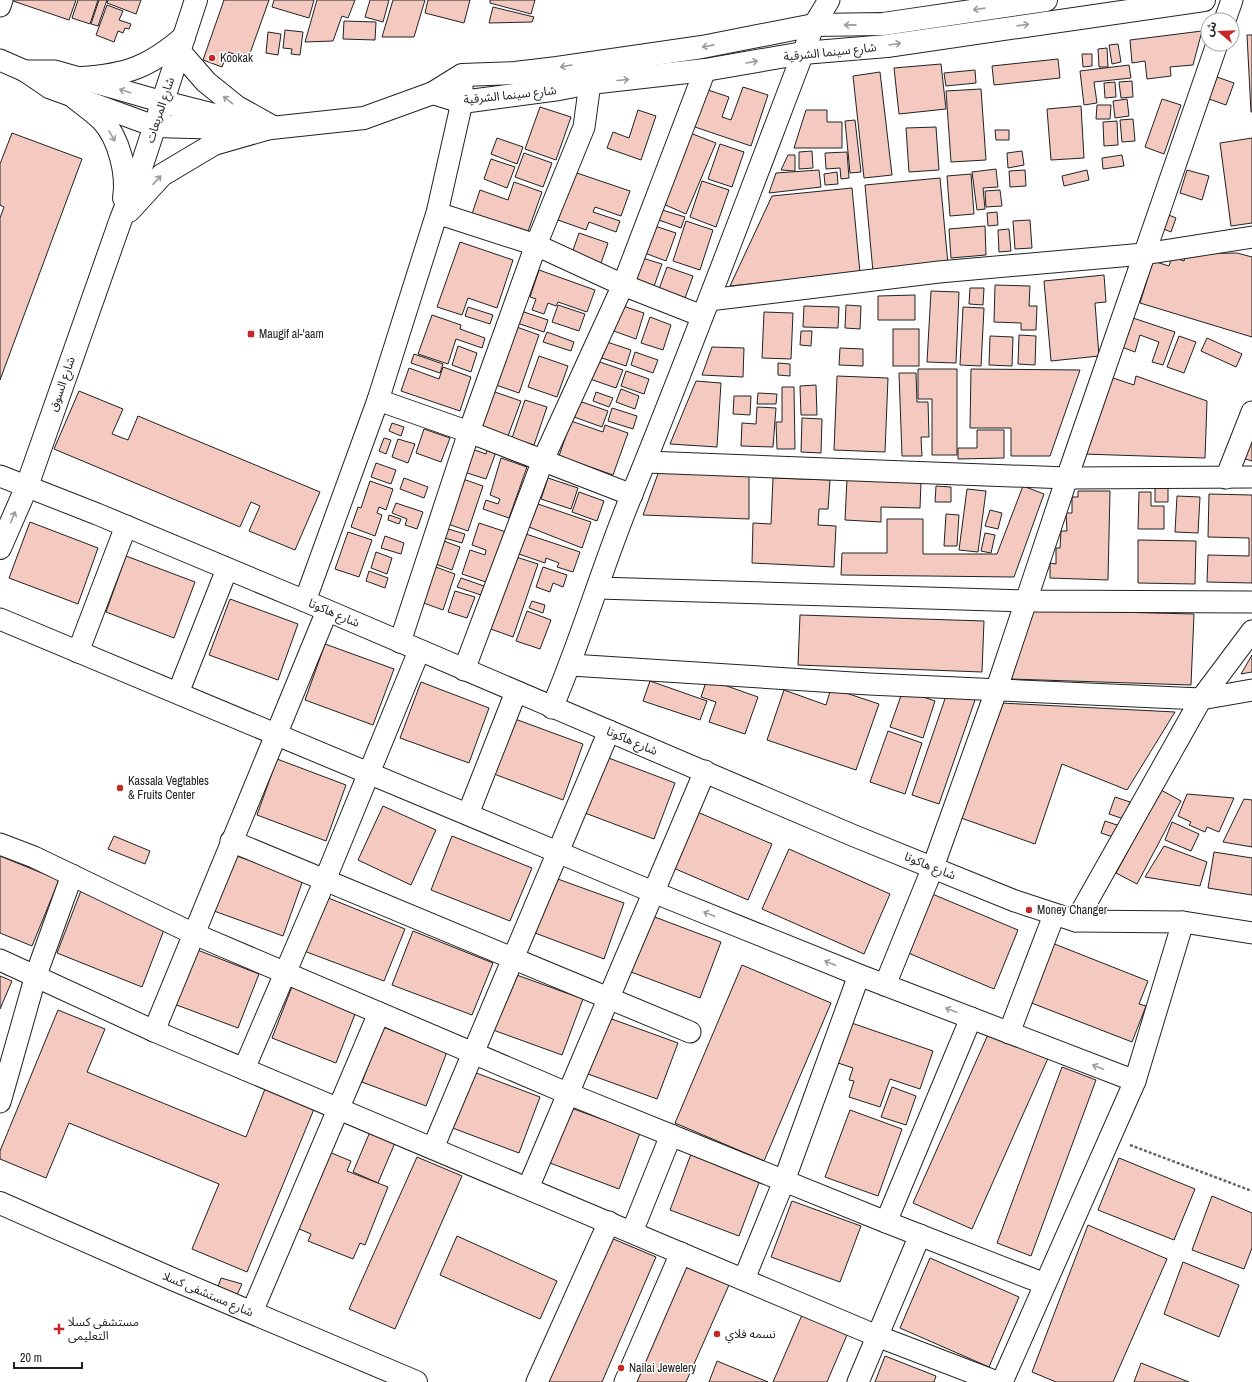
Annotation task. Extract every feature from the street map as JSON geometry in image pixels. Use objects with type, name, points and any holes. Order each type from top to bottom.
[{"type":"street","points":[[0,6],[2,0]]},
{"type":"street","name":"شارع المربعات","points":[[121,219],[140,171],[196,0]]},
{"type":"street","points":[[552,708],[571,665],[632,494],[706,308],[803,53],[814,25],[829,0]]},
{"type":"street","name":"شارع سينما الشرقية","points":[[433,93],[462,75],[515,73],[598,60],[702,47],[814,25],[883,24],[1046,0]]},
{"type":"street","name":"شارع سينما الشرقية","points":[[433,93],[462,102],[559,90],[590,83],[705,70],[803,53],[887,46],[1204,0]]},
{"type":"street","points":[[1228,12],[1232,0]]},
{"type":"street","points":[[78,88],[110,76],[137,69],[182,44],[206,82],[237,108],[267,128]]},
{"type":"street","points":[[885,985],[933,867],[996,691],[1067,478],[1214,52]]},
{"type":"street","points":[[0,60],[24,71],[50,88],[78,88],[163,102],[267,128]]},
{"type":"street","points":[[400,642],[469,432],[536,245],[584,127],[590,83],[598,60]]},
{"type":"street","points":[[464,670],[543,460],[623,285],[705,70]]},
{"type":"street","points":[[305,601],[378,400],[437,213],[462,102],[462,75]]},
{"type":"street","points":[[78,88],[154,126],[267,128],[364,118],[433,93]]},
{"type":"street","points":[[78,88],[102,120],[120,150],[127,185],[121,219]]},
{"type":"street","points":[[121,219],[162,175],[214,144],[267,128]]},
{"type":"street","points":[[437,213],[536,245],[623,285],[706,308],[939,272],[1144,254],[1252,237]]},
{"type":"street","name":"شارع السوق","points":[[0,548],[27,486],[121,219]]},
{"type":"street","points":[[378,400],[469,432],[632,494]]},
{"type":"street","points":[[1226,478],[1252,412]]},
{"type":"street","points":[[646,462],[1067,478],[1252,478]]},
{"type":"street","name":"شارع هاكوتا","points":[[0,476],[126,526],[305,601],[552,708],[705,771],[852,835],[1054,915],[1076,921],[1184,922],[1252,933]]},
{"type":"street","points":[[78,652],[126,526]]},
{"type":"street","points":[[178,693],[227,569]]},
{"type":"street","points":[[598,588],[1026,601],[1252,602]]},
{"type":"street","points":[[154,1031],[192,933],[327,611]]},
{"type":"street","points":[[0,619],[653,892],[859,975],[1135,1081]]},
{"type":"street","points":[[1076,921],[1201,699],[1252,631]]},
{"type":"street","points":[[244,1069],[325,880],[419,650]]},
{"type":"street","points":[[571,665],[996,691],[1201,699],[1252,690]]},
{"type":"street","points":[[468,814],[516,692]]},
{"type":"street","points":[[433,1148],[472,1052],[513,959],[609,731]]},
{"type":"street","points":[[528,1188],[705,771]]},
{"type":"street","points":[[231,841],[690,1032]]},
{"type":"street","points":[[0,844],[34,857],[192,933],[285,974],[569,1094],[886,1222],[1045,1284]]},
{"type":"street","points":[[0,1102],[36,975],[72,875]]},
{"type":"street","points":[[1009,1032],[1054,915]]},
{"type":"street","points":[[1002,1382],[1135,1081],[1184,922]]},
{"type":"street","points":[[0,960],[36,975],[154,1031],[877,1336],[997,1382]]},
{"type":"street","points":[[744,1279],[784,1181],[859,975]]},
{"type":"street","points":[[252,1312],[379,1013]]},
{"type":"street","points":[[886,1222],[971,1018]]},
{"type":"street","points":[[632,1232],[671,1135]]},
{"type":"street","name":"شارع مستشفى كسلا","points":[[0,1203],[170,1278],[416,1382]]},
{"type":"street","points":[[537,1382],[609,1222]]},
{"type":"street","points":[[858,1382],[920,1235]]},
{"type":"street","points":[[625,1382],[680,1253]]},
{"type":"path","points":[[1109,1137],[1252,1191]]},
{"type":"building","points":[[10,0],[76,0],[69,20]]},
{"type":"building","points":[[78,0],[98,0],[90,24],[72,18]]},
{"type":"building","points":[[99,0],[107,0],[98,26],[91,24]]},
{"type":"building","points":[[108,0],[141,0],[136,14],[107,3]]},
{"type":"building","points":[[224,0],[269,0],[248,59],[228,52],[222,67],[203,60]]},
{"type":"building","points":[[274,0],[314,0],[309,18],[272,7]]},
{"type":"building","points":[[317,0],[355,0],[348,18],[342,16],[333,41],[305,42]]},
{"type":"building","points":[[370,0],[389,0],[383,22],[365,17]]},
{"type":"building","points":[[393,0],[425,0],[414,37],[382,37]]},
{"type":"building","points":[[428,0],[470,0],[464,23],[425,13]]},
{"type":"building","points":[[490,0],[535,0],[531,14],[490,3]]},
{"type":"building","points":[[107,5],[123,11],[119,20],[131,24],[129,29],[125,28],[123,33],[118,31],[114,42],[96,35]]},
{"type":"building","points":[[493,7],[534,17],[532,22],[489,23]]},
{"type":"building","points":[[344,21],[376,22],[375,40],[343,39]]},
{"type":"building","points":[[285,30],[303,32],[300,55],[291,54],[292,49],[283,48]]},
{"type":"building","points":[[1200,31],[1200,39],[1193,65],[1170,67],[1171,76],[1147,79],[1145,61],[1132,63],[1130,40]]},
{"type":"building","points":[[268,32],[281,34],[278,55],[266,53]]},
{"type":"building","points":[[1247,35],[1252,35],[1252,112],[1251,112]]},
{"type":"building","points":[[1118,44],[1121,62],[1112,64],[1109,45]]},
{"type":"building","points":[[1107,48],[1108,67],[1099,67],[1098,49]]},
{"type":"building","points":[[1082,54],[1092,54],[1092,66],[1083,67]]},
{"type":"building","points":[[1058,59],[1060,78],[994,85],[992,66]]},
{"type":"building","points":[[941,64],[946,109],[899,114],[894,68]]},
{"type":"building","points":[[1129,65],[1131,78],[1094,82],[1097,103],[1084,105],[1080,71]]},
{"type":"building","points":[[975,70],[976,83],[946,86],[944,73]]},
{"type":"building","points":[[880,72],[892,175],[864,178],[853,76]]},
{"type":"building","points":[[1217,77],[1234,83],[1226,105],[1209,99]]},
{"type":"building","points":[[1132,81],[1133,97],[1121,98],[1119,82]]},
{"type":"building","points":[[1115,82],[1116,97],[1105,98],[1104,83]]},
{"type":"building","points":[[743,87],[768,95],[751,146],[692,126],[705,89],[729,97],[722,117],[731,120]]},
{"type":"building","points":[[981,89],[986,160],[951,162],[946,91]]},
{"type":"building","points":[[1127,99],[1129,116],[1115,118],[1113,101]]},
{"type":"building","points":[[1162,99],[1181,105],[1164,154],[1145,147]]},
{"type":"building","points":[[1097,105],[1111,105],[1110,119],[1096,119]]},
{"type":"building","points":[[1081,106],[1084,158],[1051,160],[1047,109]]},
{"type":"building","points":[[540,107],[571,117],[556,160],[525,149]]},
{"type":"building","points":[[638,110],[656,116],[641,160],[607,148],[613,132],[629,138]]},
{"type":"building","points":[[806,110],[827,110],[827,122],[842,122],[842,148],[794,148]]},
{"type":"building","points":[[1133,119],[1135,141],[1122,142],[1120,120]]},
{"type":"building","points":[[855,120],[861,172],[850,173],[845,121]]},
{"type":"building","points":[[1117,121],[1118,145],[1104,146],[1103,122]]},
{"type":"building","points":[[936,127],[939,170],[909,172],[906,128]]},
{"type":"building","points":[[995,130],[1009,130],[1009,140],[996,140]]},
{"type":"building","points":[[12,133],[82,159],[0,380],[0,218],[4,207],[0,205],[0,164]]},
{"type":"building","points":[[690,133],[716,143],[686,214],[661,203]]},
{"type":"building","points":[[497,138],[523,147],[517,164],[491,154]]},
{"type":"building","points":[[1252,138],[1252,223],[1231,226],[1220,143]]},
{"type":"building","points":[[720,144],[744,152],[732,187],[708,179]]},
{"type":"building","points":[[812,151],[813,168],[799,169],[799,152]]},
{"type":"building","points":[[1022,151],[1024,165],[1008,168],[1007,153]]},
{"type":"building","points":[[847,152],[849,178],[841,179],[840,168],[826,169],[825,153]]},
{"type":"building","points":[[524,153],[552,163],[543,187],[515,177]]},
{"type":"building","points":[[788,155],[795,155],[795,171],[781,170]]},
{"type":"building","points":[[1122,155],[1124,166],[1103,169],[1102,158]]},
{"type":"building","points":[[491,159],[515,167],[507,188],[484,179]]},
{"type":"building","points":[[996,169],[998,187],[983,188],[985,209],[977,210],[972,172]]},
{"type":"building","points":[[819,170],[821,187],[769,193],[776,173]]},
{"type":"building","points":[[1025,170],[1026,186],[1010,187],[1009,171]]},
{"type":"building","points":[[1087,170],[1089,180],[1064,186],[1062,176]]},
{"type":"building","points":[[1187,170],[1209,176],[1202,200],[1180,193]]},
{"type":"building","points":[[574,172],[630,191],[621,216],[595,207],[593,212],[620,221],[616,232],[589,222],[586,230],[558,220]]},
{"type":"building","points":[[837,172],[838,184],[825,185],[824,174]]},
{"type":"building","points":[[971,174],[974,214],[950,216],[947,176]]},
{"type":"building","points":[[940,178],[948,264],[873,272],[865,185]]},
{"type":"building","points":[[702,181],[729,190],[716,227],[690,217]]},
{"type":"building","points":[[514,182],[542,192],[526,237],[471,217],[480,190],[508,200]]},
{"type":"building","points":[[852,188],[860,273],[730,286],[772,196]]},
{"type":"building","points":[[1000,190],[1002,206],[986,207],[985,191]]},
{"type":"building","points":[[659,209],[685,217],[681,228],[656,219]]},
{"type":"building","points":[[997,212],[998,225],[988,226],[987,213]]},
{"type":"building","points":[[1164,213],[1176,218],[1171,232],[1159,227]]},
{"type":"building","points":[[1030,220],[1032,248],[1015,249],[1013,221]]},
{"type":"building","points":[[686,221],[713,230],[700,270],[673,261]]},
{"type":"building","points":[[652,225],[676,233],[666,261],[642,252]]},
{"type":"building","points":[[985,226],[986,255],[951,258],[949,229]]},
{"type":"building","points":[[1009,229],[1011,251],[999,252],[998,230]]},
{"type":"building","points":[[579,233],[608,243],[600,266],[571,256]]},
{"type":"building","points":[[460,242],[513,260],[497,308],[468,298],[462,315],[437,307]]},
{"type":"building","points":[[1237,253],[1252,257],[1252,337],[1140,303],[1153,261],[1169,266],[1172,257],[1184,261],[1186,254]]},
{"type":"building","points":[[639,257],[662,264],[653,289],[630,282]]},
{"type":"building","points":[[667,267],[693,276],[684,301],[658,292]]},
{"type":"building","points":[[539,270],[595,290],[587,312],[558,302],[556,306],[548,303],[544,314],[532,310],[536,299],[530,297]]},
{"type":"building","points":[[1104,275],[1106,302],[1095,303],[1099,356],[1051,361],[1044,281]]},
{"type":"building","points":[[995,285],[1030,286],[1029,306],[1037,306],[1036,330],[1021,330],[1021,323],[994,322]]},
{"type":"building","points":[[970,288],[984,288],[983,305],[969,304]]},
{"type":"building","points":[[931,291],[959,292],[956,363],[927,362]]},
{"type":"building","points":[[915,295],[915,320],[878,320],[878,296]]},
{"type":"building","points":[[558,305],[585,314],[579,331],[552,322]]},
{"type":"building","points":[[620,305],[644,313],[636,339],[611,330]]},
{"type":"building","points":[[846,305],[861,306],[860,329],[845,328]]},
{"type":"building","points":[[804,306],[839,307],[838,328],[803,327]]},
{"type":"building","points":[[468,307],[493,315],[490,324],[465,316]]},
{"type":"building","points":[[963,307],[984,308],[981,366],[960,365]]},
{"type":"building","points":[[521,311],[548,320],[544,332],[517,323]]},
{"type":"building","points":[[764,312],[793,313],[791,359],[762,358]]},
{"type":"building","points":[[432,315],[461,325],[460,329],[485,338],[482,348],[456,339],[448,364],[418,354]]},
{"type":"building","points":[[650,317],[671,325],[663,350],[641,343]]},
{"type":"building","points":[[1130,317],[1175,332],[1163,365],[1152,362],[1159,342],[1140,335],[1135,352],[1119,346]]},
{"type":"building","points":[[514,326],[539,335],[519,393],[493,384]]},
{"type":"building","points":[[893,329],[919,329],[919,366],[893,366]]},
{"type":"building","points":[[801,331],[812,331],[811,346],[800,345]]},
{"type":"building","points":[[547,332],[574,342],[571,351],[543,342]]},
{"type":"building","points":[[1019,335],[1036,336],[1035,365],[1018,364]]},
{"type":"building","points":[[990,336],[1013,337],[1012,366],[989,365]]},
{"type":"building","points":[[1179,336],[1196,342],[1184,373],[1167,367]]},
{"type":"building","points":[[1207,338],[1242,354],[1236,367],[1201,351]]},
{"type":"building","points":[[607,342],[631,350],[626,366],[602,358]]},
{"type":"building","points":[[458,346],[477,353],[471,372],[452,365]]},
{"type":"building","points":[[712,347],[744,348],[743,377],[702,375]]},
{"type":"building","points":[[840,348],[863,349],[863,366],[839,365]]},
{"type":"building","points":[[635,352],[658,360],[653,373],[631,365]]},
{"type":"building","points":[[414,354],[443,364],[440,373],[411,363]]},
{"type":"building","points":[[539,356],[568,366],[557,397],[528,387]]},
{"type":"building","points":[[597,361],[623,370],[616,388],[590,379]]},
{"type":"building","points":[[778,363],[790,364],[790,376],[778,375]]},
{"type":"building","points":[[443,367],[471,377],[460,411],[401,391],[409,368],[439,379]]},
{"type":"building","points":[[918,369],[957,369],[957,455],[932,455],[932,399],[918,399]]},
{"type":"building","points":[[971,369],[1080,370],[1050,456],[1011,456],[1011,428],[970,428]]},
{"type":"building","points":[[626,371],[649,379],[644,394],[621,386]]},
{"type":"building","points":[[899,373],[916,373],[917,402],[928,402],[929,437],[921,437],[922,456],[902,456]]},
{"type":"building","points":[[837,376],[888,378],[885,452],[834,450]]},
{"type":"building","points":[[1136,376],[1207,401],[1205,458],[1083,454],[1110,377],[1134,385]]},
{"type":"building","points":[[696,381],[721,383],[717,447],[670,444]]},
{"type":"building","points":[[816,385],[817,415],[801,415],[800,386]]},
{"type":"building","points":[[782,387],[794,387],[795,449],[777,449],[776,422],[782,422]]},
{"type":"building","points":[[621,389],[639,396],[635,409],[616,402]]},
{"type":"building","points":[[489,390],[521,401],[508,436],[477,425]]},
{"type":"building","points":[[79,391],[123,409],[112,434],[128,440],[138,416],[320,492],[295,550],[249,531],[260,506],[251,502],[240,527],[54,449]]},
{"type":"building","points":[[596,392],[613,398],[609,407],[593,401]]},
{"type":"building","points":[[758,393],[777,394],[776,404],[757,404]]},
{"type":"building","points":[[734,396],[751,396],[750,415],[733,414]]},
{"type":"building","points":[[525,400],[547,407],[534,445],[512,438]]},
{"type":"building","points":[[579,401],[608,411],[602,427],[574,417]]},
{"type":"building","points":[[757,407],[776,408],[773,447],[741,446],[742,423],[756,424]]},
{"type":"building","points":[[612,408],[637,416],[633,429],[608,421]]},
{"type":"building","points":[[802,418],[822,419],[821,453],[801,452]]},
{"type":"building","points":[[571,421],[603,432],[605,425],[628,433],[613,475],[559,456]]},
{"type":"building","points":[[392,423],[404,427],[401,436],[389,431]]},
{"type":"building","points":[[424,429],[450,438],[441,462],[416,453]]},
{"type":"building","points":[[977,430],[1004,430],[1004,458],[958,459],[958,448],[977,448]]},
{"type":"building","points":[[384,438],[391,440],[386,454],[379,451]]},
{"type":"building","points":[[398,439],[415,444],[408,463],[392,457]]},
{"type":"building","points":[[1247,441],[1252,443],[1252,461],[1242,458]]},
{"type":"building","points":[[472,449],[486,454],[487,449],[496,452],[486,479],[464,472]]},
{"type":"building","points":[[501,458],[527,467],[509,518],[483,509],[486,500],[498,504],[500,499],[490,495]]},
{"type":"building","points":[[376,463],[396,470],[391,484],[371,477]]},
{"type":"building","points":[[659,471],[749,476],[749,519],[643,515]]},
{"type":"building","points":[[404,478],[428,487],[424,498],[400,489]]},
{"type":"building","points":[[460,478],[483,486],[468,531],[445,523]]},
{"type":"building","points":[[548,478],[578,488],[571,509],[541,499]]},
{"type":"building","points":[[773,478],[830,480],[828,509],[819,509],[818,525],[836,526],[834,567],[752,563],[753,523],[771,524]]},
{"type":"building","points":[[847,478],[921,481],[920,508],[881,507],[881,522],[845,520]]},
{"type":"building","points":[[370,481],[393,489],[386,510],[379,507],[377,513],[382,515],[375,536],[351,527],[358,507],[361,508]]},
{"type":"building","points":[[1155,485],[1168,486],[1168,502],[1155,502]]},
{"type":"building","points":[[936,486],[951,487],[951,502],[935,502]]},
{"type":"building","points":[[1023,486],[1044,494],[1014,577],[841,575],[842,553],[887,553],[887,519],[923,519],[923,554],[997,554]]},
{"type":"building","points":[[967,489],[986,491],[978,552],[959,550]]},
{"type":"building","points":[[1078,491],[1110,491],[1108,580],[1050,578],[1050,563],[1056,564],[1056,548],[1060,548],[1061,531],[1067,531],[1066,513],[1072,513],[1072,497],[1078,497]]},
{"type":"building","points":[[579,492],[604,501],[597,521],[572,512]]},
{"type":"building","points":[[1139,492],[1151,492],[1151,506],[1164,506],[1164,529],[1138,529]]},
{"type":"building","points":[[1209,494],[1252,495],[1252,583],[1207,582],[1208,555],[1249,556],[1249,538],[1208,537]]},
{"type":"building","points":[[1177,496],[1200,497],[1198,533],[1175,532]]},
{"type":"building","points":[[396,503],[423,512],[417,529],[405,525],[407,519],[392,513]]},
{"type":"building","points":[[538,504],[591,522],[582,548],[529,527]]},
{"type":"building","points":[[990,510],[1002,513],[998,529],[985,526]]},
{"type":"building","points":[[946,514],[959,515],[957,546],[944,546]]},
{"type":"building","points":[[389,515],[401,519],[399,524],[388,520]]},
{"type":"building","points":[[30,522],[98,548],[78,604],[9,578]]},
{"type":"building","points":[[479,523],[506,532],[489,583],[462,574],[470,550],[485,555],[486,550],[472,545]]},
{"type":"building","points":[[445,528],[465,534],[462,543],[441,537]]},
{"type":"building","points":[[348,532],[372,540],[359,577],[335,569]]},
{"type":"building","points":[[523,533],[580,552],[573,572],[557,567],[559,563],[546,558],[545,563],[516,553]]},
{"type":"building","points":[[985,533],[995,535],[991,553],[981,551]]},
{"type":"building","points":[[385,536],[404,543],[401,554],[381,548]]},
{"type":"building","points":[[441,540],[460,547],[452,570],[433,563]]},
{"type":"building","points":[[1138,540],[1196,541],[1195,584],[1138,583]]},
{"type":"building","points":[[376,552],[392,558],[387,574],[371,568]]},
{"type":"building","points":[[126,556],[195,582],[174,638],[106,612]]},
{"type":"building","points":[[513,556],[538,564],[513,637],[488,628]]},
{"type":"building","points":[[433,566],[455,574],[443,610],[421,602]]},
{"type":"building","points":[[543,567],[567,575],[563,587],[553,583],[550,592],[536,587]]},
{"type":"building","points":[[369,571],[388,578],[385,588],[366,581]]},
{"type":"building","points":[[461,578],[487,587],[484,596],[457,587]]},
{"type":"building","points":[[455,591],[475,597],[467,618],[448,612]]},
{"type":"building","points":[[230,599],[298,624],[278,680],[209,655]]},
{"type":"building","points":[[532,601],[545,605],[543,613],[529,608]]},
{"type":"building","points":[[1034,610],[1194,614],[1191,685],[1011,679]]},
{"type":"building","points":[[527,611],[551,620],[540,649],[516,641]]},
{"type":"building","points":[[800,615],[984,621],[982,672],[798,665]]},
{"type":"building","points":[[325,644],[394,669],[373,725],[305,700]]},
{"type":"building","points":[[1252,655],[1252,672],[1241,674]]},
{"type":"building","points":[[707,679],[758,697],[745,734],[709,722],[716,702],[701,697]]},
{"type":"building","points":[[650,681],[707,701],[700,720],[643,701]]},
{"type":"building","points":[[421,682],[489,708],[469,763],[400,738]]},
{"type":"building","points":[[831,688],[879,704],[856,770],[767,740],[784,690],[826,705]]},
{"type":"building","points":[[903,690],[935,701],[923,738],[890,727]]},
{"type":"building","points":[[948,690],[975,700],[939,804],[912,795]]},
{"type":"building","points":[[1001,703],[1175,712],[1127,790],[1062,764],[1035,844],[961,818]]},
{"type":"building","points":[[515,719],[583,744],[563,800],[494,774]]},
{"type":"building","points":[[888,731],[922,743],[905,794],[870,782]]},
{"type":"building","points":[[606,757],[675,783],[654,839],[585,813]]},
{"type":"building","points":[[277,759],[346,785],[326,841],[257,815]]},
{"type":"building","points":[[1161,790],[1181,801],[1137,884],[1116,873]]},
{"type":"building","points":[[1187,794],[1234,798],[1219,832],[1207,827],[1205,832],[1189,825],[1191,822],[1178,816]]},
{"type":"building","points":[[1115,797],[1130,802],[1124,819],[1109,814]]},
{"type":"building","points":[[1244,799],[1252,800],[1252,847],[1223,842]]},
{"type":"building","points":[[383,806],[436,830],[411,885],[358,860]]},
{"type":"building","points":[[695,811],[772,844],[748,900],[671,867]]},
{"type":"building","points":[[1105,821],[1120,826],[1116,838],[1101,833]]},
{"type":"building","points":[[1172,822],[1199,834],[1191,851],[1165,840]]},
{"type":"building","points":[[114,836],[150,851],[145,864],[108,849]]},
{"type":"building","points":[[452,836],[532,868],[510,921],[431,890]]},
{"type":"building","points":[[1164,846],[1207,862],[1200,886],[1145,877]]},
{"type":"building","points":[[789,849],[890,894],[864,954],[762,909]]},
{"type":"building","points":[[1214,852],[1252,858],[1252,895],[1208,888]]},
{"type":"building","points":[[234,855],[303,880],[283,936],[214,911]]},
{"type":"building","points":[[0,856],[59,880],[32,946],[0,933]]},
{"type":"building","points":[[555,878],[624,903],[604,959],[535,933]]},
{"type":"building","points":[[82,888],[167,922],[142,987],[57,953]]},
{"type":"building","points":[[918,888],[1018,930],[994,989],[894,947]]},
{"type":"building","points":[[326,897],[405,929],[384,981],[304,951]]},
{"type":"building","points":[[652,916],[721,942],[700,998],[631,972]]},
{"type":"building","points":[[413,931],[493,963],[472,1015],[392,985]]},
{"type":"building","points":[[1052,943],[1148,981],[1139,1004],[1146,1006],[1132,1042],[1029,1002]]},
{"type":"building","points":[[195,949],[259,974],[238,1028],[174,1004]]},
{"type":"building","points":[[742,965],[831,1003],[764,1161],[675,1123]]},
{"type":"building","points":[[514,974],[583,999],[562,1055],[493,1030]]},
{"type":"building","points":[[0,976],[12,981],[0,1009]]},
{"type":"building","points":[[293,984],[357,1009],[336,1063],[272,1038]]},
{"type":"building","points":[[58,1010],[105,1029],[87,1072],[246,1137],[265,1089],[314,1109],[247,1272],[192,1249],[219,1184],[69,1123],[46,1178],[0,1159],[0,1151]]},
{"type":"building","points":[[609,1018],[678,1043],[657,1099],[588,1074]]},
{"type":"building","points":[[840,1019],[933,1051],[920,1089],[890,1079],[880,1107],[849,1097],[854,1081],[849,1080],[853,1068],[826,1059]]},
{"type":"building","points":[[383,1027],[447,1052],[426,1106],[362,1082]]},
{"type":"building","points":[[990,1030],[1049,1056],[972,1229],[913,1203]]},
{"type":"building","points":[[1062,1067],[1096,1080],[1031,1256],[997,1243]]},
{"type":"building","points":[[471,1071],[540,1097],[519,1153],[450,1127]]},
{"type":"building","points":[[892,1087],[916,1096],[906,1125],[881,1117]]},
{"type":"building","points":[[571,1108],[640,1133],[619,1189],[550,1163]]},
{"type":"building","points":[[850,1110],[902,1129],[878,1196],[825,1177]]},
{"type":"building","points":[[372,1127],[397,1138],[378,1183],[353,1172]]},
{"type":"building","points":[[329,1152],[351,1161],[347,1171],[388,1187],[365,1245],[360,1243],[353,1259],[308,1241],[311,1234],[297,1228]]},
{"type":"building","points":[[691,1154],[760,1180],[739,1236],[670,1210]]},
{"type":"building","points":[[417,1157],[462,1176],[395,1329],[349,1309]]},
{"type":"building","points":[[1119,1158],[1195,1189],[1174,1240],[1098,1210]]},
{"type":"building","points":[[1212,1196],[1252,1213],[1252,1248],[1244,1269],[1192,1250]]},
{"type":"building","points":[[792,1201],[861,1226],[840,1282],[771,1257]]},
{"type":"building","points":[[1088,1225],[1167,1259],[1113,1382],[1056,1382],[1032,1372]]},
{"type":"building","points":[[457,1236],[557,1281],[540,1319],[440,1275]]},
{"type":"building","points":[[611,1238],[656,1257],[602,1382],[548,1382]]},
{"type":"building","points":[[930,1258],[1019,1297],[989,1367],[900,1328]]},
{"type":"building","points":[[1183,1262],[1239,1285],[1219,1337],[1164,1314]]},
{"type":"building","points":[[683,1266],[729,1285],[686,1382],[632,1382]]},
{"type":"building","points":[[221,1278],[242,1284],[237,1295],[218,1287]]},
{"type":"building","points":[[802,1315],[847,1335],[827,1382],[773,1382]]},
{"type":"building","points":[[885,1356],[936,1376],[934,1382],[875,1382]]},
{"type":"building","points":[[717,1361],[768,1382],[709,1382]]},
{"type":"building","points":[[1141,1363],[1189,1382],[1134,1382]]},
{"type":"place","name":"Kookak","points":[[212,58]]},
{"type":"place","name":"Maugif al-'aam","points":[[251,334]]},
{"type":"place","name":"Kassala Vegtables & Fruits Center","points":[[120,788]]},
{"type":"place","name":"Money Changer","points":[[1029,910]]},
{"type":"place","name":"مستشفى كسلا التعليمى","points":[[59,1329]]},
{"type":"place","name":"نسمه فلاي","points":[[717,1334]]},
{"type":"place","name":"Nailai Jewelery","points":[[621,1368]]}]
